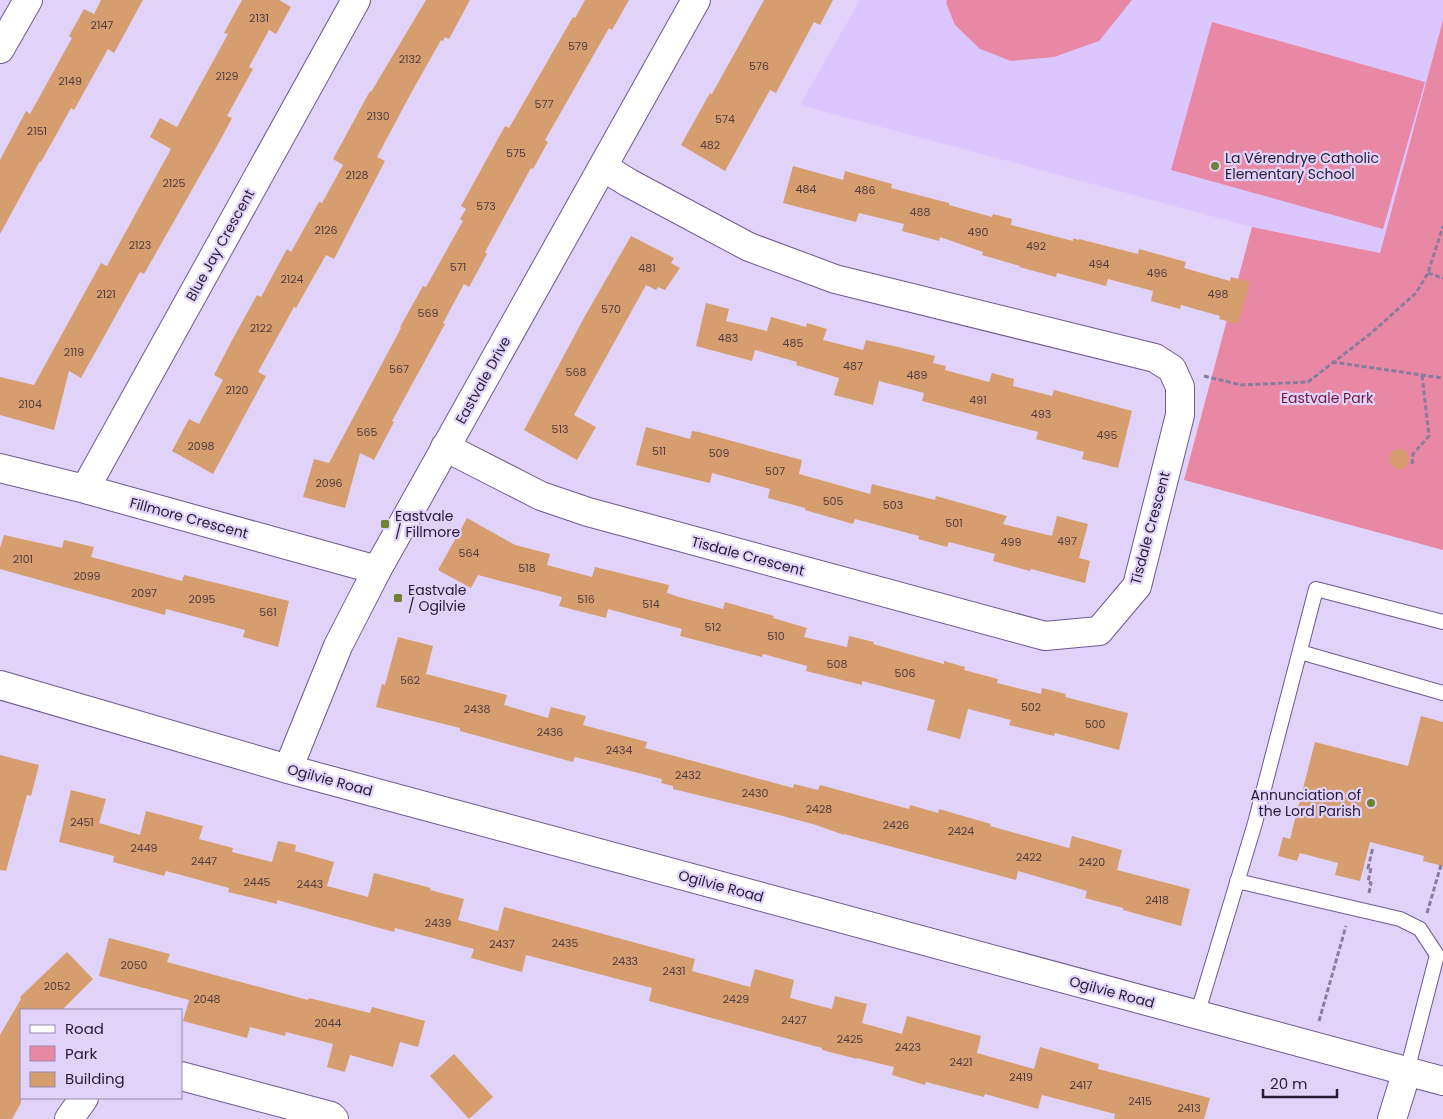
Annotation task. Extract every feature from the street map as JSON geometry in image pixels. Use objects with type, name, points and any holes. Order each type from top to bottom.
[{"type":"street","points":[[0,49],[28,0]]},
{"type":"street","name":"Blue Jay Crescent","points":[[84,489],[356,0]]},
{"type":"street","name":"Eastvale Drive","points":[[288,768],[338,646],[377,570],[696,0]]},
{"type":"street","points":[[603,167],[629,183],[749,247],[835,279],[1155,358],[1172,369]]},
{"type":"street","name":"Tisdale Crescent","points":[[445,447],[541,496],[588,512],[1045,636],[1099,631],[1137,586],[1180,415],[1180,387],[1172,369]]},
{"type":"street","name":"Fillmore Crescent","points":[[0,468],[84,489],[377,570]]},
{"type":"street","name":"Ogilvie Road","points":[[0,685],[288,768],[1443,1081]]},
{"type":"street","points":[[1392,1119],[1407,1071]]},
{"type":"street","points":[[182,1076],[331,1116],[334,1119]]},
{"type":"street","points":[[69,1119],[83,1099]]},
{"type":"lane","points":[[1197,1015],[1255,823],[1316,589],[1443,622]]},
{"type":"lane","points":[[1300,652],[1443,693]]},
{"type":"lane","points":[[1238,881],[1400,919],[1420,930],[1437,955],[1407,1071]]},
{"type":"path","points":[[1172,369],[1241,385],[1308,382],[1370,334],[1416,293],[1428,273],[1443,228]]},
{"type":"path","points":[[1428,273],[1443,278]]},
{"type":"path","points":[[1332,362],[1443,378]]},
{"type":"path","points":[[1412,464],[1413,454],[1429,436],[1422,375]]},
{"type":"path","points":[[1312,1046],[1358,909],[1371,883],[1368,882],[1371,868],[1368,868],[1373,847]]},
{"type":"path","points":[[1420,930],[1429,910],[1441,866]]},
{"type":"shaded area","name":"La Vérendrye Catholic Elementary School","points":[[860,0],[1443,0],[1443,20],[1380,253],[1252,227],[800,105]]},
{"type":"green space","points":[[947,0],[1132,0],[1099,41],[1054,57],[1011,61],[980,49],[955,25],[946,3]]},
{"type":"green space","name":"Eastvale Park","points":[[1443,20],[1443,550],[1184,480],[1252,227],[1380,253]]},
{"type":"green space","points":[[1212,22],[1425,82],[1383,229],[1171,170]]},
{"type":"building","points":[[101,0],[143,0],[114,53],[108,49],[74,110],[71,108],[0,234],[0,160],[26,111],[30,114],[72,38],[69,36],[84,9],[94,14]]},
{"type":"building","points":[[242,0],[279,0],[291,7],[276,34],[269,30],[249,67],[253,69],[227,116],[232,118],[222,137],[144,274],[140,272],[81,378],[69,371],[54,430],[0,415],[0,377],[34,385],[101,263],[107,266],[171,149],[150,137],[160,118],[177,127],[228,34],[224,33]]},
{"type":"building","points":[[426,0],[470,0],[449,39],[445,37],[443,41],[441,40],[377,157],[385,161],[334,259],[326,255],[296,308],[294,307],[258,372],[266,376],[213,474],[172,451],[189,419],[199,424],[223,380],[214,375],[230,344],[257,295],[261,297],[287,249],[291,252],[319,202],[322,203],[343,165],[333,159],[370,91]]},
{"type":"building","points":[[585,0],[629,0],[612,30],[609,28],[545,140],[548,142],[533,169],[531,168],[485,252],[487,254],[469,287],[464,284],[443,323],[445,324],[392,421],[394,422],[374,460],[360,453],[345,508],[303,497],[314,459],[329,463],[400,327],[423,286],[426,287],[463,221],[460,219],[466,209],[461,206],[505,126],[509,128],[573,17],[575,18]]},
{"type":"building","points":[[764,0],[833,0],[820,25],[814,22],[776,93],[770,90],[725,171],[681,145],[710,93],[712,94]]},
{"type":"building","points":[[793,166],[843,180],[845,171],[892,184],[891,188],[949,203],[949,205],[992,217],[993,214],[1012,219],[1011,225],[1073,241],[1073,238],[1079,239],[1138,254],[1139,249],[1186,262],[1184,268],[1230,281],[1231,277],[1250,282],[1238,324],[1219,319],[1220,316],[1181,305],[1180,309],[1151,301],[1153,291],[1108,279],[1106,286],[1057,273],[1056,277],[1019,267],[982,255],[983,252],[940,237],[939,241],[902,231],[904,224],[859,213],[856,222],[783,203]]},
{"type":"building","points":[[631,236],[674,258],[671,263],[680,268],[665,290],[658,287],[656,290],[646,285],[574,415],[596,427],[577,460],[524,430],[585,316]]},
{"type":"building","points":[[706,303],[729,309],[726,321],[767,331],[771,317],[806,327],[807,323],[827,329],[823,340],[863,350],[866,340],[898,347],[935,356],[933,363],[946,366],[945,370],[989,382],[992,373],[1014,379],[1013,386],[1052,396],[1054,390],[1132,411],[1118,468],[1082,459],[1084,452],[1036,439],[1038,432],[922,401],[924,393],[879,381],[873,405],[834,395],[839,378],[796,365],[797,362],[755,350],[752,361],[696,346]]},
{"type":"building","points":[[646,427],[690,439],[692,431],[699,432],[802,460],[799,474],[870,494],[872,484],[935,500],[936,496],[1007,516],[1003,524],[1052,536],[1057,516],[1088,524],[1079,558],[1090,561],[1085,583],[993,561],[995,554],[949,542],[947,547],[918,539],[919,536],[855,519],[853,524],[805,510],[805,508],[768,498],[770,489],[712,473],[710,483],[636,465]]},
{"type":"building","points":[[1399,449],[1406,452],[1409,459],[1406,466],[1399,469],[1392,466],[1389,459],[1392,452]]},
{"type":"building","points":[[467,518],[515,545],[550,554],[547,565],[592,577],[595,567],[669,585],[667,593],[679,597],[723,609],[725,602],[807,628],[804,637],[847,647],[849,636],[944,664],[944,661],[965,667],[964,670],[998,679],[997,683],[1041,694],[1042,688],[1066,694],[1065,697],[1128,713],[1119,750],[1055,733],[1054,736],[1009,725],[1011,720],[968,709],[960,739],[927,730],[935,700],[862,681],[862,685],[806,671],[807,666],[763,654],[762,657],[680,636],[682,629],[608,609],[606,618],[559,606],[562,597],[478,575],[471,588],[438,570]]},
{"type":"building","points":[[4,535],[62,548],[64,540],[94,547],[91,557],[182,581],[184,575],[289,601],[278,647],[243,637],[245,630],[166,609],[165,615],[0,569],[0,548]]},
{"type":"building","points":[[398,637],[433,646],[426,674],[507,695],[504,705],[548,718],[551,707],[586,716],[583,725],[647,742],[645,748],[793,788],[794,784],[818,790],[820,785],[909,809],[910,805],[938,813],[939,809],[991,824],[990,826],[1069,848],[1072,836],[1122,850],[1117,870],[1190,889],[1181,926],[1085,898],[1087,891],[1018,871],[1016,880],[844,835],[775,814],[673,789],[673,786],[661,783],[662,779],[575,757],[573,762],[460,731],[460,728],[376,707],[382,684],[385,685]]},
{"type":"building","name":"Annunciation of the Lord Parish","points":[[1421,716],[1443,722],[1443,866],[1423,861],[1424,856],[1370,842],[1360,881],[1335,875],[1338,863],[1300,853],[1297,861],[1278,856],[1283,837],[1290,839],[1315,742],[1408,766]]},
{"type":"building","points":[[0,755],[39,765],[31,796],[27,795],[6,871],[0,870]]},
{"type":"building","points":[[71,790],[106,799],[99,823],[140,835],[146,811],[203,826],[199,839],[233,848],[232,852],[272,862],[278,841],[296,845],[295,851],[334,862],[327,886],[368,897],[374,873],[464,899],[458,920],[498,931],[504,907],[695,959],[692,971],[750,987],[755,969],[794,980],[790,998],[832,1009],[835,996],[867,1004],[862,1023],[902,1034],[907,1016],[981,1036],[977,1053],[1034,1069],[1040,1047],[1099,1064],[1098,1069],[1210,1098],[1204,1119],[1114,1119],[1115,1114],[1042,1095],[1038,1109],[985,1094],[984,1097],[926,1082],[925,1085],[892,1075],[894,1067],[822,1050],[822,1048],[649,1001],[652,988],[526,955],[522,972],[471,958],[474,949],[395,928],[394,932],[277,900],[277,904],[228,892],[229,888],[166,871],[164,876],[113,862],[114,856],[59,842]]},
{"type":"building","points":[[109,938],[170,954],[167,962],[308,1000],[309,998],[370,1013],[372,1007],[425,1021],[418,1047],[400,1042],[393,1067],[350,1055],[345,1072],[327,1067],[333,1044],[286,1032],[285,1036],[250,1027],[247,1038],[183,1021],[189,1000],[99,976]]},
{"type":"building","points":[[67,952],[93,979],[63,1009],[20,1009],[21,1103],[12,1119],[0,1119],[0,1035],[21,999],[20,997]]},
{"type":"building","points":[[454,1054],[493,1097],[469,1119],[430,1076]]},
{"type":"place","name":"La Vérendrye Catholic Elementary School","points":[[1215,166]]},
{"type":"place","name":"Eastvale / Fillmore","points":[[385,524]]},
{"type":"place","name":"Eastvale / Ogilvie","points":[[398,598]]},
{"type":"place","name":"Annunciation of the Lord Parish","points":[[1371,803]]}]
